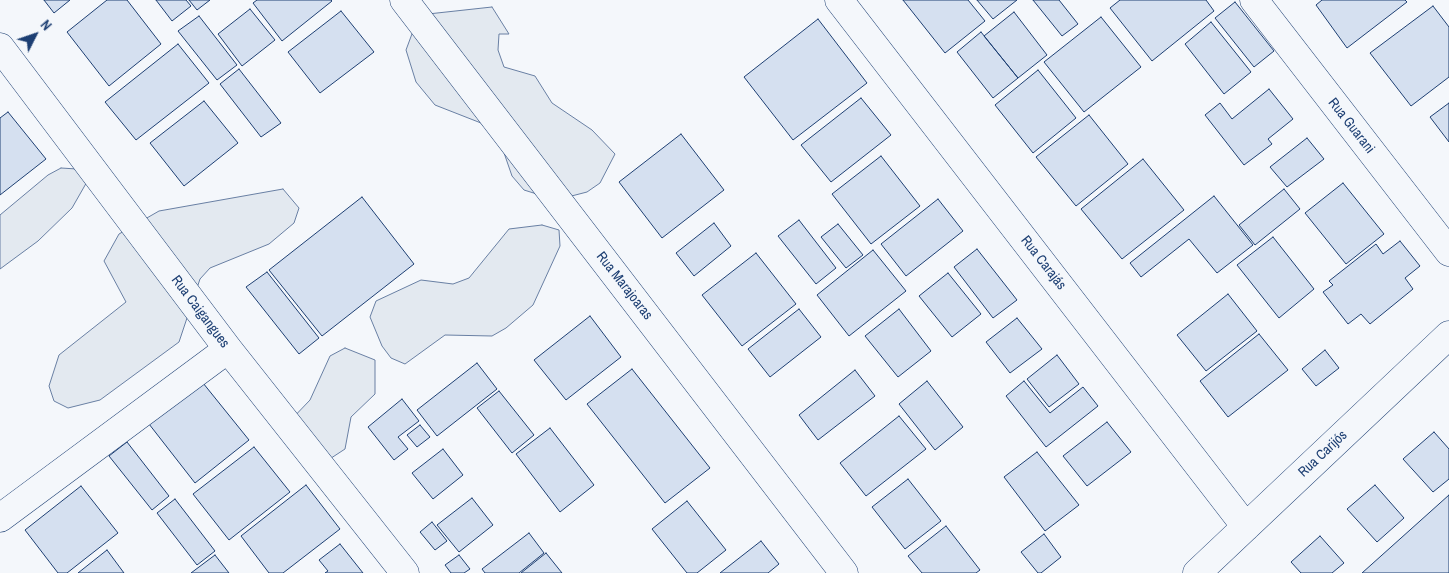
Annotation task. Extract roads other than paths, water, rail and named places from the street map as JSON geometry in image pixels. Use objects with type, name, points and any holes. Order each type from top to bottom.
[{"type":"street","name":"Rua Marajoaras","points":[[404,0],[844,573]]},
{"type":"street","name":"Rua Carajás","points":[[839,0],[1246,527]]},
{"type":"street","name":"Rua Guarani","points":[[1254,0],[1449,252]]},
{"type":"street","name":"Rua Caigangues","points":[[0,47],[228,349],[405,573]]},
{"type":"street","name":"Rua Carijós","points":[[1197,573],[1449,335]]},
{"type":"street","points":[[0,518],[228,349]]}]
